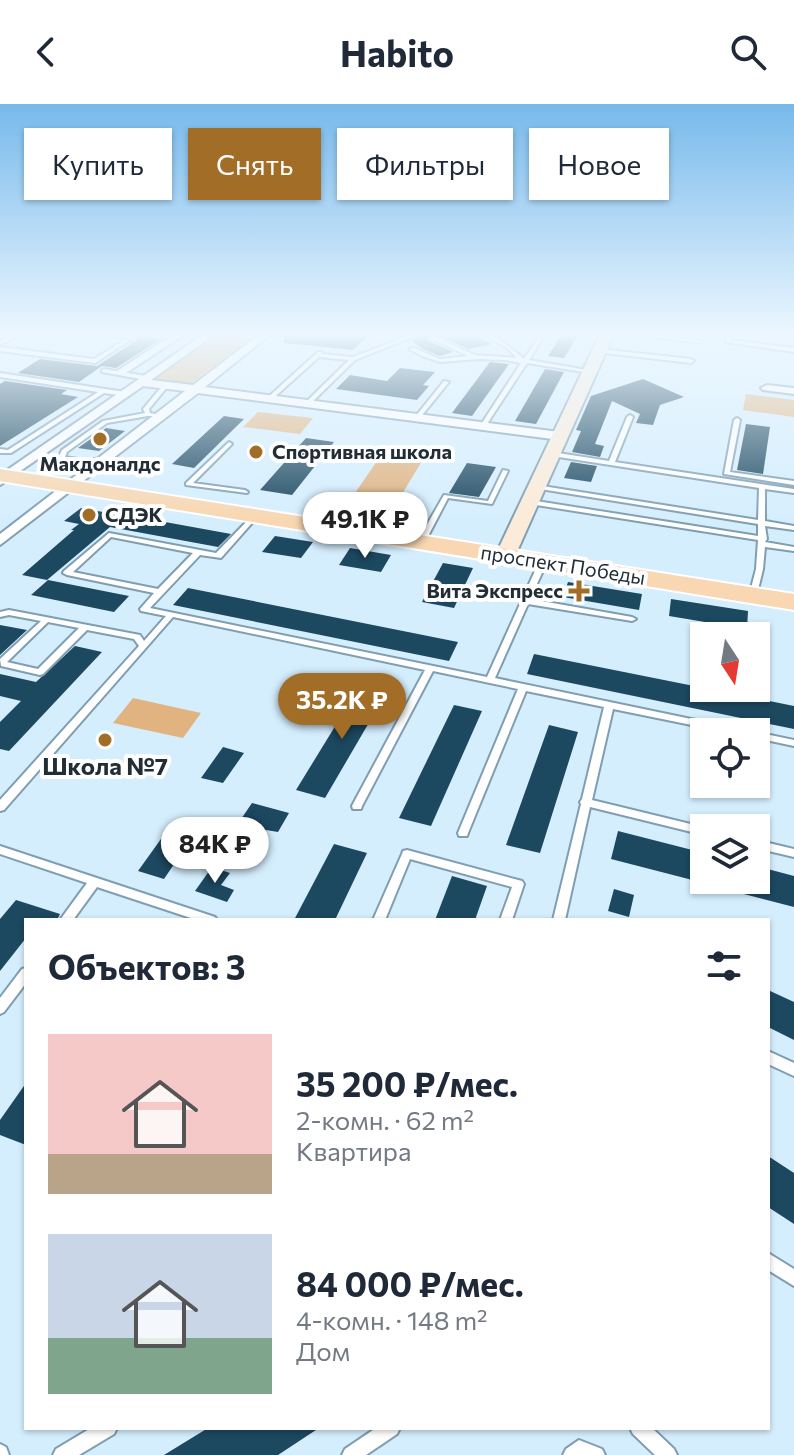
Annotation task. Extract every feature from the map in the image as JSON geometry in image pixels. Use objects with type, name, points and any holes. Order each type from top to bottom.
[{"type":"main road","points":[[505,556],[578,397]]},
{"type":"main road","name":"проспект Победы","points":[[2,478],[72,486],[794,602]]},
{"type":"street","points":[[2,478],[121,397]]},
{"type":"street","points":[[0,541],[105,460],[154,415],[182,397]]},
{"type":"street","points":[[248,397],[560,436]]},
{"type":"lane","points":[[0,451],[9,452],[94,397]]},
{"type":"lane","points":[[154,415],[146,409],[156,397]]},
{"type":"lane","points":[[268,400],[271,397]]},
{"type":"lane","points":[[307,404],[314,397]]},
{"type":"lane","points":[[417,418],[434,397]]},
{"type":"lane","points":[[483,426],[501,397]]},
{"type":"lane","points":[[105,460],[84,462],[61,458],[64,451],[105,422],[154,415]]},
{"type":"lane","points":[[611,463],[630,417]]},
{"type":"lane","points":[[737,420],[726,473],[794,483]]},
{"type":"lane","points":[[229,444],[188,484],[245,492],[229,511]]},
{"type":"lane","points":[[552,454],[794,491]]},
{"type":"lane","points":[[421,542],[446,496],[490,503],[505,471]]},
{"type":"lane","points":[[753,596],[760,576],[763,541],[762,487]]},
{"type":"lane","points":[[533,494],[794,528]]},
{"type":"lane","points":[[533,494],[794,549]]},
{"type":"lane","points":[[160,592],[67,573],[109,535],[218,556],[256,515]]},
{"type":"lane","points":[[198,552],[144,609],[690,722]]},
{"type":"lane","points":[[489,681],[543,562]]},
{"type":"lane","points":[[525,601],[632,619]]},
{"type":"lane","points":[[0,615],[9,612],[137,637],[143,646]]},
{"type":"lane","points":[[0,807],[172,614]]},
{"type":"lane","points":[[47,619],[1,663],[40,672],[85,627]]},
{"type":"lane","points":[[357,806],[430,668]]},
{"type":"lane","points":[[463,833],[523,688]]},
{"type":"lane","points":[[559,918],[609,705]]},
{"type":"lane","points":[[770,738],[794,743]]},
{"type":"lane","points":[[585,802],[690,828]]},
{"type":"lane","points":[[770,847],[794,853]]},
{"type":"lane","points":[[0,850],[205,918]]},
{"type":"lane","points":[[380,918],[407,854],[518,884],[507,918]]},
{"type":"lane","points":[[67,918],[94,882]]},
{"type":"lane","points":[[0,1008],[24,976]]},
{"type":"lane","points":[[770,1058],[794,1070]]},
{"type":"lane","points":[[770,1262],[794,1278]]},
{"type":"lane","points":[[62,1455],[105,1430]]},
{"type":"lane","points":[[351,1455],[388,1430]]},
{"type":"lane","points":[[641,1430],[668,1455]]},
{"type":"lane","points":[[572,1455],[579,1449],[596,1455]]},
{"type":"shaded area","points":[[745,397],[794,400],[794,417],[743,410]]},
{"type":"shaded area","points":[[258,412],[313,418],[300,434],[243,427]]},
{"type":"shaded area","points":[[384,451],[425,456],[399,499],[355,493]]},
{"type":"shaded area","points":[[133,698],[201,713],[183,738],[113,723]]},
{"type":"building","points":[[0,397],[78,397],[0,446]]},
{"type":"building","points":[[464,397],[485,397],[472,416],[452,413]]},
{"type":"building","points":[[529,397],[551,397],[536,424],[515,421]]},
{"type":"building","points":[[591,397],[684,397],[660,405],[653,425],[636,423],[640,414],[612,401],[595,444],[604,446],[600,457],[572,452],[581,431],[576,430]]},
{"type":"building","points":[[224,416],[244,419],[194,468],[172,464]]},
{"type":"building","points":[[746,424],[770,427],[763,474],[737,470]]},
{"type":"building","name":"Макдоналдс","points":[[106,428],[125,431],[99,451],[78,448]]},
{"type":"building","points":[[306,438],[334,442],[292,495],[260,490]]},
{"type":"building","points":[[571,462],[597,466],[591,482],[564,478]]},
{"type":"building","points":[[467,463],[496,467],[479,497],[449,493]]},
{"type":"building","points":[[81,508],[103,512],[108,508],[136,513],[132,516],[231,534],[218,547],[110,527],[47,580],[22,575],[74,530],[71,530],[79,524],[64,521]]},
{"type":"building","points":[[275,536],[313,542],[301,558],[262,552]]},
{"type":"building","points":[[350,548],[391,555],[381,572],[339,565]]},
{"type":"building","points":[[443,563],[473,568],[454,608],[422,602]]},
{"type":"building","points":[[48,580],[129,596],[114,612],[31,595]]},
{"type":"building","points":[[568,582],[642,594],[639,610],[563,597]]},
{"type":"building","points":[[188,588],[458,642],[449,661],[173,605]]},
{"type":"building","points":[[671,599],[748,611],[747,622],[705,622],[669,616]]},
{"type":"building","points":[[0,625],[27,630],[0,655]]},
{"type":"building","points":[[75,646],[102,652],[9,751],[0,749],[0,722],[21,701],[0,696],[0,674],[36,682]]},
{"type":"building","points":[[534,654],[690,685],[690,702],[770,701],[794,706],[794,729],[770,724],[770,718],[741,718],[527,674]]},
{"type":"building","points":[[361,684],[388,690],[325,798],[296,790]]},
{"type":"building","points":[[454,705],[482,711],[431,826],[399,818]]},
{"type":"building","points":[[549,725],[578,732],[540,853],[506,845]]},
{"type":"building","points":[[223,747],[244,753],[223,783],[201,778]]},
{"type":"building","points":[[252,803],[289,813],[278,832],[237,825]]},
{"type":"building","points":[[618,831],[690,849],[690,879],[611,859]]},
{"type":"building","points":[[166,832],[191,839],[164,879],[138,871]]},
{"type":"building","points":[[334,844],[367,853],[336,918],[295,918]]},
{"type":"building","points":[[212,867],[230,873],[221,885],[234,890],[227,902],[195,891]]},
{"type":"building","points":[[770,870],[794,876],[794,907],[744,894],[770,894]]},
{"type":"building","points":[[452,876],[487,886],[476,918],[436,918]]},
{"type":"building","points":[[614,889],[634,895],[629,917],[608,911]]},
{"type":"building","points":[[16,900],[60,914],[58,918],[24,918],[24,941],[0,971],[0,919]]},
{"type":"building","points":[[770,991],[794,1002],[794,1040],[770,1028]]},
{"type":"building","points":[[24,1086],[24,1144],[0,1135],[0,1120]]},
{"type":"building","points":[[770,1157],[794,1173],[794,1224],[770,1208]]},
{"type":"building","points":[[205,1430],[316,1430],[278,1455],[164,1455]]},
{"type":"place","name":"Макдоналдс","points":[[100,439]]},
{"type":"place","name":"Спортивная школа","points":[[256,452]]},
{"type":"place","name":"СДЭК","points":[[89,515]]},
{"type":"place","name":"Вита Экспресс","points":[[579,591]]},
{"type":"place","name":"Школа №7","points":[[105,740]]}]
